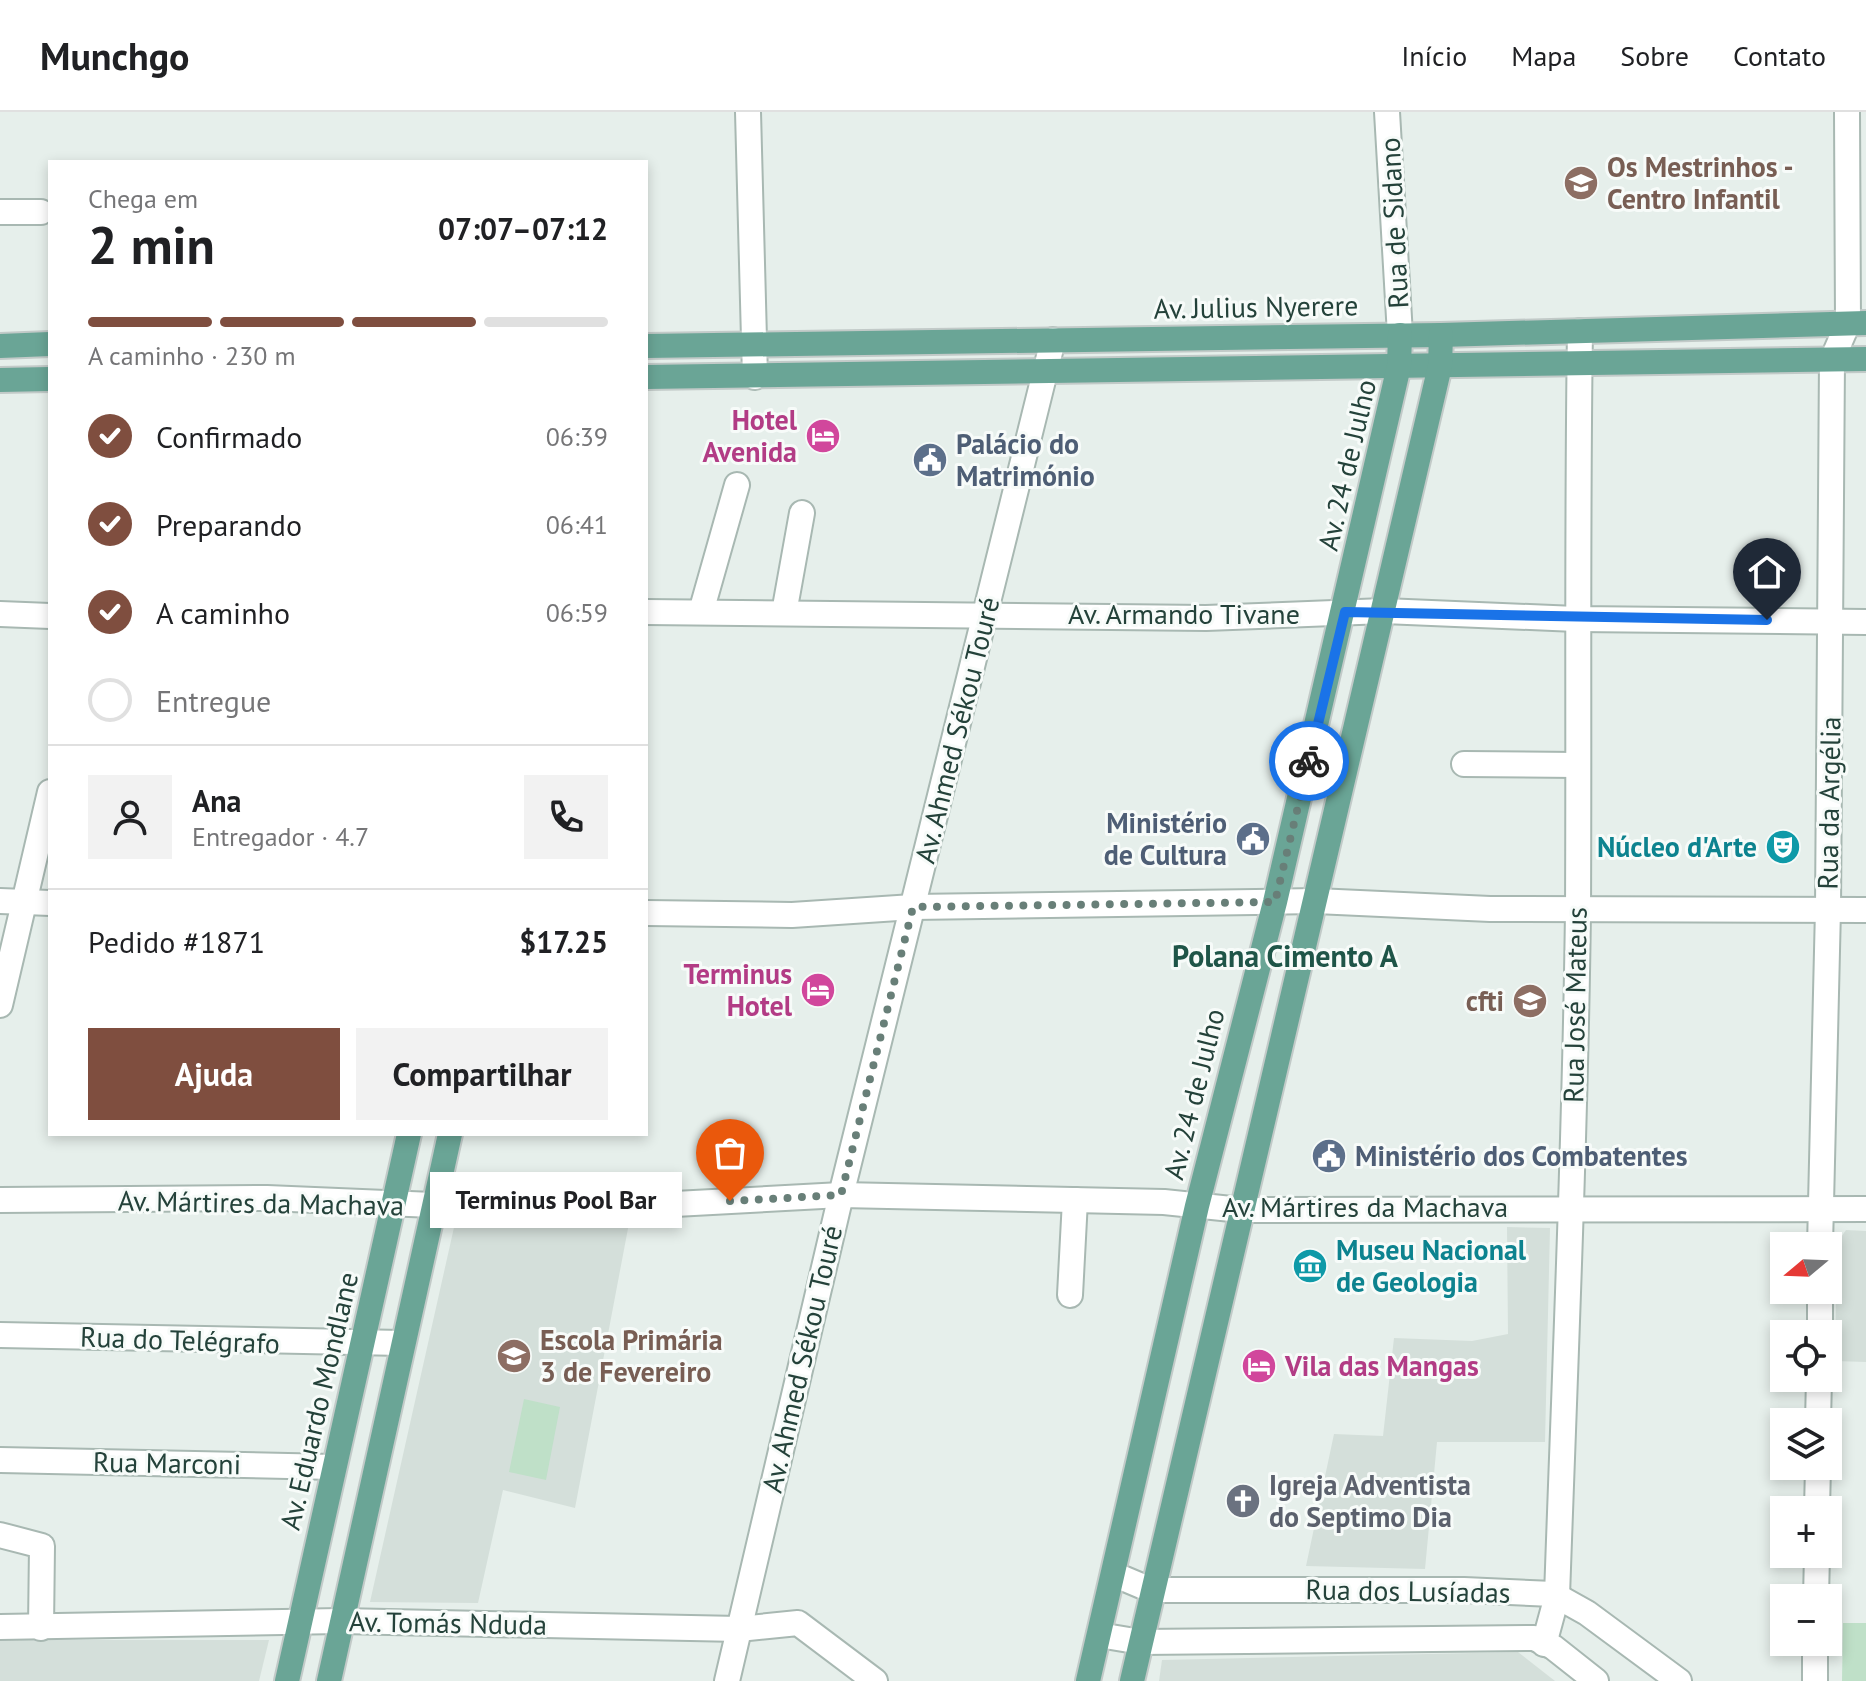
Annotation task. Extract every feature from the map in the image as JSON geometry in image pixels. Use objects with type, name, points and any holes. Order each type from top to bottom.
[{"type":"main road","name":"Av. Julius Nyerere","points":[[648,346],[1441,335],[1857,323]]},
{"type":"main road","name":"Av. 24 de Julho","points":[[1088,1681],[1197,1206],[1345,612],[1399,366],[1400,335]]},
{"type":"main road","points":[[1132,1681],[1384,611],[1440,366],[1441,335]]},
{"type":"main road","points":[[0,346],[48,344]]},
{"type":"main road","points":[[648,377],[1046,374],[1866,359]]},
{"type":"main road","points":[[0,380],[48,379]]},
{"type":"main road","name":"Av. Eduardo Mondlane","points":[[287,1681],[409,1136]]},
{"type":"main road","points":[[329,1681],[450,1136]]},
{"type":"street","points":[[748,112],[755,377]]},
{"type":"street","name":"Rua de Sidano","points":[[1387,112],[1400,335]]},
{"type":"street","points":[[1832,360],[1857,323],[1847,112]]},
{"type":"street","points":[[0,212],[41,212]]},
{"type":"street","name":"Rua José Mateus","points":[[1544,1643],[1561,1598],[1578,910],[1576,619],[1580,331]]},
{"type":"street","name":"Av. Ahmed Sékou Touré","points":[[727,1681],[841,1195],[1053,340]]},
{"type":"street","name":"Rua da Argélia","points":[[1820,1232],[1828,909],[1832,360]]},
{"type":"street","points":[[701,612],[737,485]]},
{"type":"street","points":[[784,613],[802,513]]},
{"type":"street","name":"Av. Armando Tivane","points":[[648,612],[985,613],[1206,618],[1384,611],[1576,619],[1866,622]]},
{"type":"street","points":[[0,614],[48,616]]},
{"type":"street","points":[[1464,764],[1577,765]]},
{"type":"street","points":[[0,1005],[48,801]]},
{"type":"street","points":[[0,901],[48,903]]},
{"type":"street","points":[[648,913],[792,915],[913,907],[1316,901],[1578,910],[1866,910]]},
{"type":"street","name":"Av. Mártires da Machava","points":[[0,1200],[147,1202],[267,1198],[433,1205],[675,1204],[841,1195],[1075,1200],[1241,1210],[1571,1207],[1866,1209]]},
{"type":"street","points":[[1070,1295],[1075,1200]]},
{"type":"street","name":"Rua do Telégrafo","points":[[0,1335],[402,1343]]},
{"type":"street","name":"Rua Marconi","points":[[0,1460],[334,1467]]},
{"type":"street","points":[[0,1535],[42,1546],[41,1628]]},
{"type":"street","name":"Rua dos Lusíadas","points":[[1113,1574],[1151,1590],[1404,1589],[1517,1592],[1561,1598]]},
{"type":"street","points":[[1561,1598],[1680,1681]]},
{"type":"street","name":"Av. Tomás Nduda","points":[[0,1627],[340,1621],[739,1629],[798,1623],[875,1681]]},
{"type":"street","name":"Rua dos Lusíadas","points":[[1099,1635],[1141,1642],[1544,1643]]},
{"type":"street","points":[[1544,1643],[1586,1681]]},
{"type":"street","points":[[1544,1643],[1596,1681]]},
{"type":"street","points":[[1815,1656],[1815,1681]]},
{"type":"shaded area","name":"Escola Primária 3 de Fevereiro","points":[[468,1214],[630,1218],[575,1508],[503,1490],[478,1603],[370,1602],[455,1223]]},
{"type":"shaded area","points":[[1507,1227],[1550,1228],[1545,1442],[1437,1442],[1425,1569],[1306,1566],[1334,1434],[1383,1436],[1394,1338],[1472,1341],[1508,1334]]},
{"type":"shaded area","points":[[1846,1230],[1866,1231],[1866,1362],[1842,1361],[1842,1320],[1836,1320],[1836,1304],[1842,1304],[1842,1236]]},
{"type":"shaded area","points":[[0,1640],[269,1640],[259,1681],[0,1681]]},
{"type":"shaded area","points":[[1518,1652],[1555,1681],[1159,1681],[1162,1660]]},
{"type":"green space","points":[[524,1399],[560,1407],[546,1480],[509,1472]]},
{"type":"green space","points":[[1843,1623],[1866,1623],[1866,1681],[1842,1681]]},
{"type":"way so far","points":[[730,1201],[841,1195],[913,907],[1275,902],[1309,761]]},
{"type":"place","name":"Os Mestrinhos - Centro Infantil","points":[[1581,183]]},
{"type":"place","name":"Hotel Avenida","points":[[823,436]]},
{"type":"place","name":"Palácio do Matrimónio","points":[[930,460]]},
{"type":"place","name":"Ministério de Cultura","points":[[1253,839]]},
{"type":"place","name":"Núcleo d'Arte","points":[[1783,847]]},
{"type":"place","name":"Terminus Hotel","points":[[818,990]]},
{"type":"place","name":"cfti","points":[[1530,1001]]},
{"type":"place","name":"Ministério dos Combatentes","points":[[1329,1156]]},
{"type":"place","name":"Terminus Pool Bar","points":[[730,1201]]},
{"type":"place","name":"Museu Nacional de Geologia","points":[[1310,1266]]},
{"type":"place","name":"Escola Primária 3 de Fevereiro","points":[[514,1356]]},
{"type":"place","name":"Vila das Mangas","points":[[1259,1366]]},
{"type":"place","name":"Igreja Adventista do Septimo Dia","points":[[1243,1501]]},
{"type":"district","name":"Polana Cimento A","points":[[1285,957]]},
{"type":"route","points":[[1309,761],[1345,612],[1576,619],[1767,620]]}]
